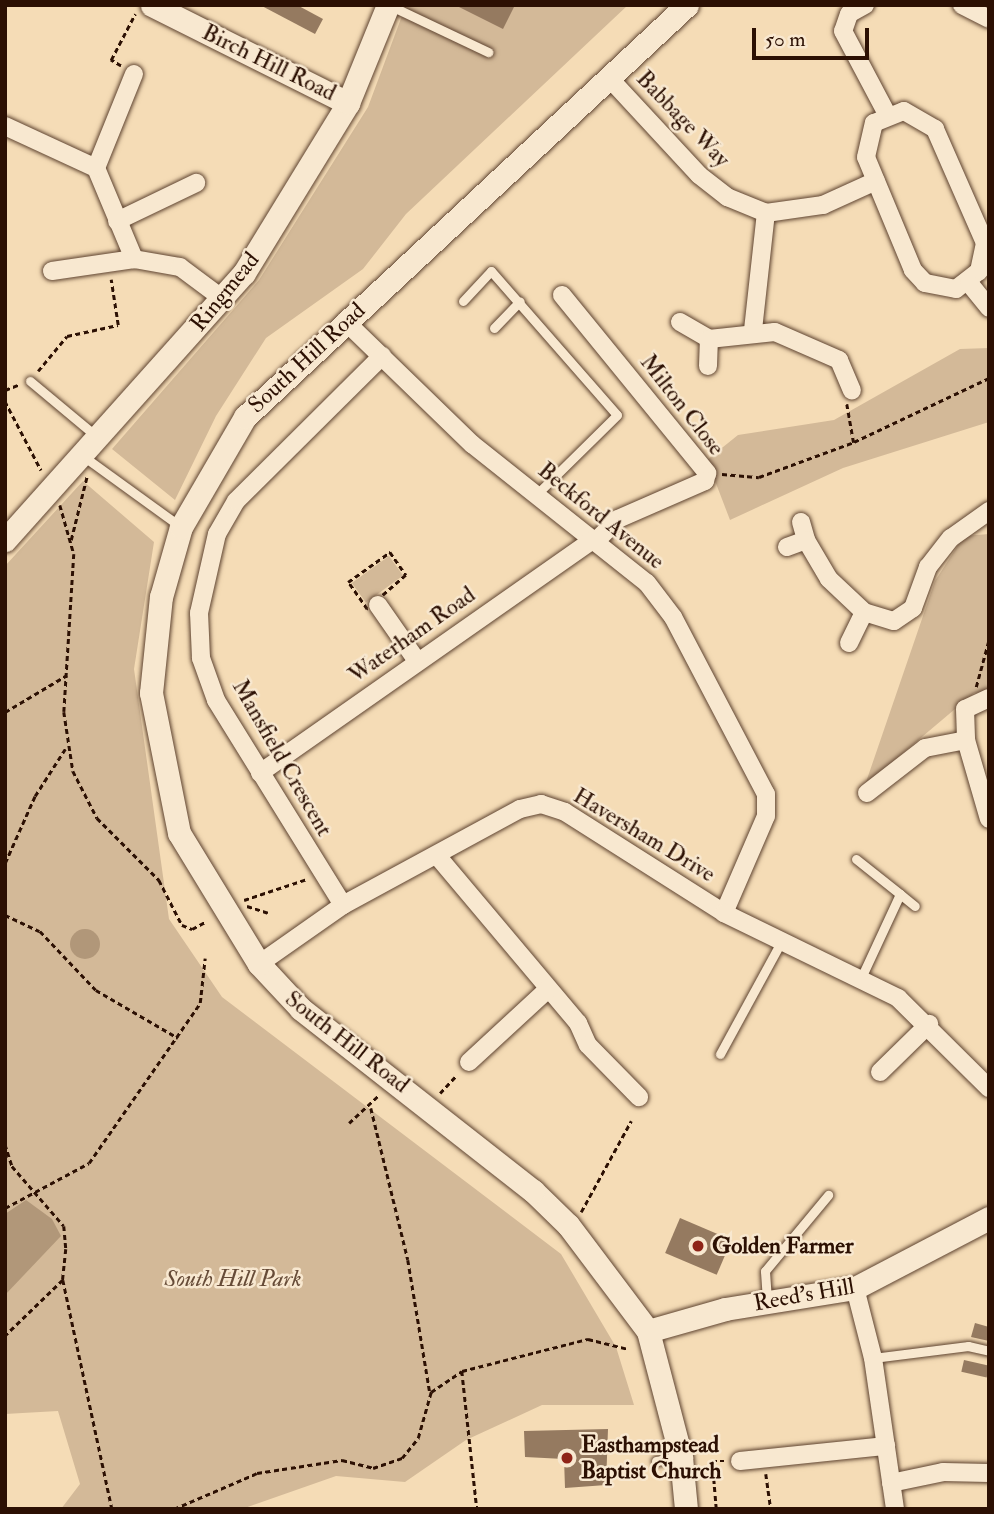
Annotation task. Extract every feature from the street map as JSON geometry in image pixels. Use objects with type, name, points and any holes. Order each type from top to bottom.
[{"type":"street","name":"Birch Hill Road","points":[[152,5],[348,103]]},
{"type":"street","name":"Ringmead","points":[[5,540],[223,299],[279,222],[348,103],[389,5]]},
{"type":"street","name":"South Hill Road","points":[[686,1509],[681,1457],[648,1331],[607,1265],[533,1191],[428,1105],[301,1009],[259,964],[179,833],[163,773],[150,694],[154,645],[181,527],[245,417],[345,321],[612,81],[687,5]]},
{"type":"street","points":[[864,5],[849,14],[843,30],[888,116]]},
{"type":"street","points":[[962,5],[989,19]]},
{"type":"street","points":[[96,169],[134,74]]},
{"type":"street","name":"Babbage Way","points":[[612,81],[699,175],[727,197],[766,213]]},
{"type":"street","points":[[904,111],[922,116],[935,129],[972,214],[985,257],[969,283],[956,289],[925,283],[876,181],[866,138],[888,116],[904,111]]},
{"type":"street","points":[[5,126],[96,169],[134,259]]},
{"type":"street","points":[[753,330],[766,213],[822,205],[876,181]]},
{"type":"street","points":[[117,221],[196,183]]},
{"type":"street","points":[[972,214],[989,207]]},
{"type":"street","points":[[52,271],[109,266],[134,259],[180,267],[223,299]]},
{"type":"street","points":[[969,283],[989,308]]},
{"type":"street","name":"Milton Close","points":[[562,295],[707,473],[705,481],[618,519],[595,540]]},
{"type":"street","name":"Beckford Avenue","points":[[345,321],[472,444],[647,583],[673,617],[760,774],[766,816],[723,912]]},
{"type":"street","points":[[680,322],[709,339],[753,330],[775,332],[839,360],[849,395]]},
{"type":"street","points":[[708,366],[709,339]]},
{"type":"street","name":"Mansfield Crescent","points":[[343,905],[216,700],[201,658],[204,574],[236,501],[382,356]]},
{"type":"street","points":[[801,522],[806,540],[830,579],[863,612],[894,621],[913,607],[928,567],[951,538],[989,511]]},
{"type":"street","name":"Waterham Road","points":[[260,773],[595,540]]},
{"type":"street","points":[[787,547],[806,540]]},
{"type":"street","points":[[378,605],[417,662]]},
{"type":"street","points":[[849,643],[863,612]]},
{"type":"street","points":[[989,698],[965,709],[966,740],[989,819]]},
{"type":"street","points":[[867,793],[925,748],[966,740]]},
{"type":"street","name":"Haversham Drive","points":[[259,964],[343,905],[439,858],[520,809],[541,804],[565,812],[723,912],[898,998],[929,1024],[989,1088]]},
{"type":"street","points":[[439,858],[547,990],[578,1023],[588,1045],[639,1097]]},
{"type":"street","points":[[469,1062],[547,990]]},
{"type":"street","points":[[880,1072],[929,1024]]},
{"type":"street","name":"Reed's Hill","points":[[648,1331],[768,1301],[855,1289],[989,1218]]},
{"type":"street","points":[[855,1289],[873,1358],[895,1509]]},
{"type":"street","points":[[740,1461],[886,1446]]},
{"type":"street","points":[[891,1483],[943,1472],[989,1473]]},
{"type":"lane","points":[[389,5],[488,52]]},
{"type":"lane","points":[[463,301],[491,271],[617,415],[537,494]]},
{"type":"lane","points":[[494,328],[520,301]]},
{"type":"lane","points":[[30,381],[98,437]]},
{"type":"lane","points":[[78,458],[181,527]]},
{"type":"lane","points":[[856,859],[915,906]]},
{"type":"lane","points":[[860,980],[901,894]]},
{"type":"lane","points":[[720,1054],[781,942]]},
{"type":"lane","points":[[768,1301],[765,1271],[828,1195]]},
{"type":"lane","points":[[873,1358],[968,1346],[989,1351]]},
{"type":"lane","points":[[656,1461],[681,1457]]},
{"type":"path","points":[[134,74],[111,60],[139,5]]},
{"type":"path","points":[[30,381],[68,336],[118,325],[109,266]]},
{"type":"path","points":[[707,473],[759,477],[854,442],[989,378]]},
{"type":"path","points":[[849,395],[854,442]]},
{"type":"path","points":[[5,401],[41,470]]},
{"type":"path","points":[[71,540],[89,478],[78,458]]},
{"type":"path","points":[[60,502],[71,540],[75,571],[67,675],[66,748],[96,818],[159,880],[176,917],[192,929],[205,922]]},
{"type":"path","points":[[390,552],[406,575],[378,605],[367,609],[348,583],[390,552]]},
{"type":"path","points":[[965,709],[989,639]]},
{"type":"path","points":[[5,712],[67,675]]},
{"type":"path","points":[[5,863],[41,784],[66,748]]},
{"type":"path","name":"Mansfield Crescent","points":[[268,913],[237,902],[323,874]]},
{"type":"path","points":[[5,915],[40,931],[96,990],[178,1038]]},
{"type":"path","points":[[5,1208],[89,1163],[200,1003],[205,958]]},
{"type":"path","points":[[428,1105],[469,1062]]},
{"type":"path","points":[[174,1509],[257,1473],[342,1460],[373,1468],[402,1458],[418,1438],[431,1392],[371,1108],[349,1122]]},
{"type":"path","points":[[579,1215],[632,1129],[631,1121]]},
{"type":"path","points":[[5,1144],[12,1166],[38,1189],[64,1226],[63,1279],[112,1509]]},
{"type":"path","points":[[5,1336],[63,1279]]},
{"type":"path","points":[[431,1392],[462,1371],[588,1339],[628,1349]]},
{"type":"path","points":[[462,1371],[477,1509]]},
{"type":"path","points":[[764,1460],[771,1509]]},
{"type":"path","points":[[716,1509],[712,1461],[740,1461]]},
{"type":"green space","points":[[406,5],[628,5],[406,214],[363,269],[266,338],[216,416],[175,500],[112,449],[259,280],[368,107]]},
{"type":"green space","points":[[989,348],[989,422],[843,468],[730,520],[707,460],[738,435],[834,420],[960,349]]},
{"type":"green space","name":"South Hill Park","points":[[83,481],[154,542],[134,669],[169,919],[222,997],[561,1254],[616,1347],[634,1405],[542,1405],[466,1440],[405,1482],[336,1476],[242,1509],[61,1509],[80,1484],[58,1411],[5,1414],[5,566]]},
{"type":"green space","points":[[989,534],[989,691],[974,693],[865,785],[935,581],[964,536]]},
{"type":"green space","points":[[389,556],[403,575],[366,602],[352,583]]},
{"type":"shaded area","points":[[85,929],[96,933],[100,944],[96,955],[85,959],[74,955],[70,944],[74,933]]},
{"type":"shaded area","points":[[26,1200],[52,1219],[61,1236],[5,1295],[5,1214]]},
{"type":"building","points":[[260,5],[297,5],[323,19],[315,34]]},
{"type":"building","points":[[455,5],[515,5],[503,29]]},
{"type":"building","name":"Golden Farmer","points":[[680,1218],[732,1240],[717,1275],[665,1253]]},
{"type":"building","points":[[975,1323],[989,1327],[989,1341],[971,1337]]},
{"type":"building","points":[[964,1360],[989,1366],[987,1378],[961,1372]]},
{"type":"building","name":"Easthampstead Baptist Church","points":[[608,1429],[606,1485],[565,1488],[564,1459],[525,1457],[524,1431]]},
{"type":"place","name":"Golden Farmer","points":[[698,1246]]},
{"type":"place","name":"Easthampstead Baptist Church","points":[[567,1458]]}]
